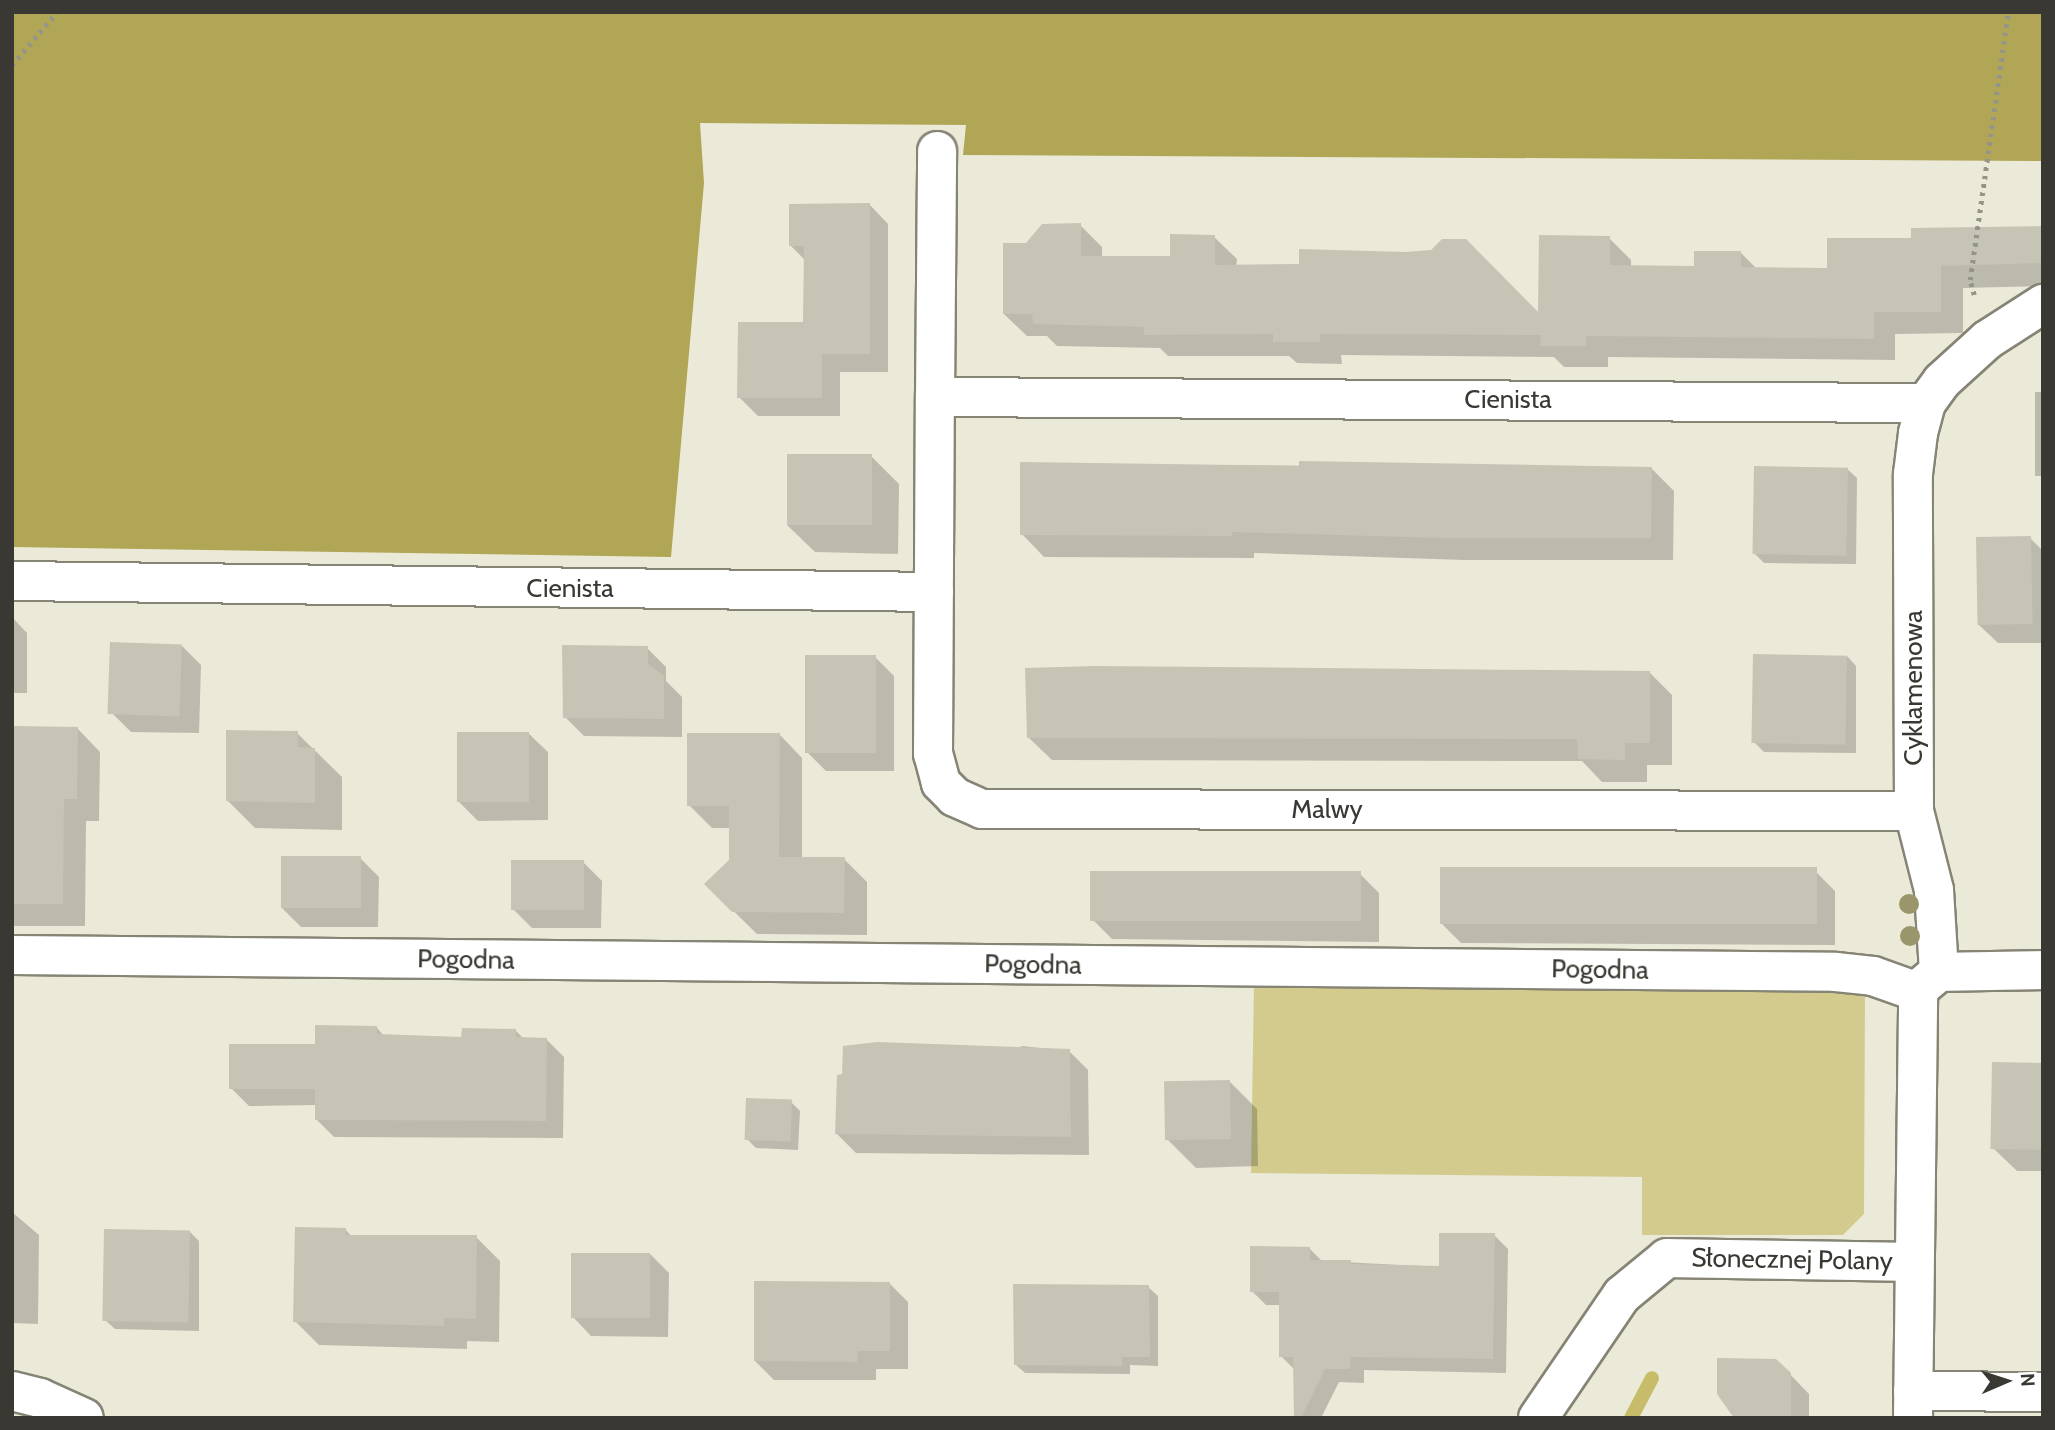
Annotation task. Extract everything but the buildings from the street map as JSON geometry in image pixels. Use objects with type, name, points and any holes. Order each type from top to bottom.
[{"type":"street","points":[[934,592],[937,151]]},
{"type":"street","points":[[1926,403],[1942,381],[1987,340],[2043,304]]},
{"type":"street","name":"Cienista","points":[[935,397],[1926,403]]},
{"type":"street","name":"Cyklamenowa","points":[[1913,1404],[1914,1262],[1934,890],[1914,811],[1913,474],[1926,403]]},
{"type":"street","name":"Cienista","points":[[12,581],[934,592]]},
{"type":"street","name":"Malwy","points":[[934,592],[933,754],[942,783],[955,797],[982,809],[1914,811]]},
{"type":"street","name":"Pogodna","points":[[12,955],[1836,972],[1929,982],[2043,970]]},
{"type":"street","name":"Słonecznej Polany","points":[[1538,1418],[1622,1295],[1667,1258],[1914,1262]]},
{"type":"street","points":[[12,1391],[84,1418]]},
{"type":"street","points":[[1913,1404],[2043,1392]]},
{"type":"path","points":[[12,65],[57,12]]},
{"type":"path","points":[[1970,280],[2008,12]]},
{"type":"shaded area","points":[[12,12],[2043,12],[2043,161],[963,155],[966,125],[700,123],[704,183],[671,557],[12,547]]},
{"type":"shaded area","points":[[1254,983],[1865,990],[1864,1214],[1843,1235],[1642,1235],[1642,1177],[1251,1173]]},
{"type":"waterway","points":[[1631,1418],[1652,1378]]}]
